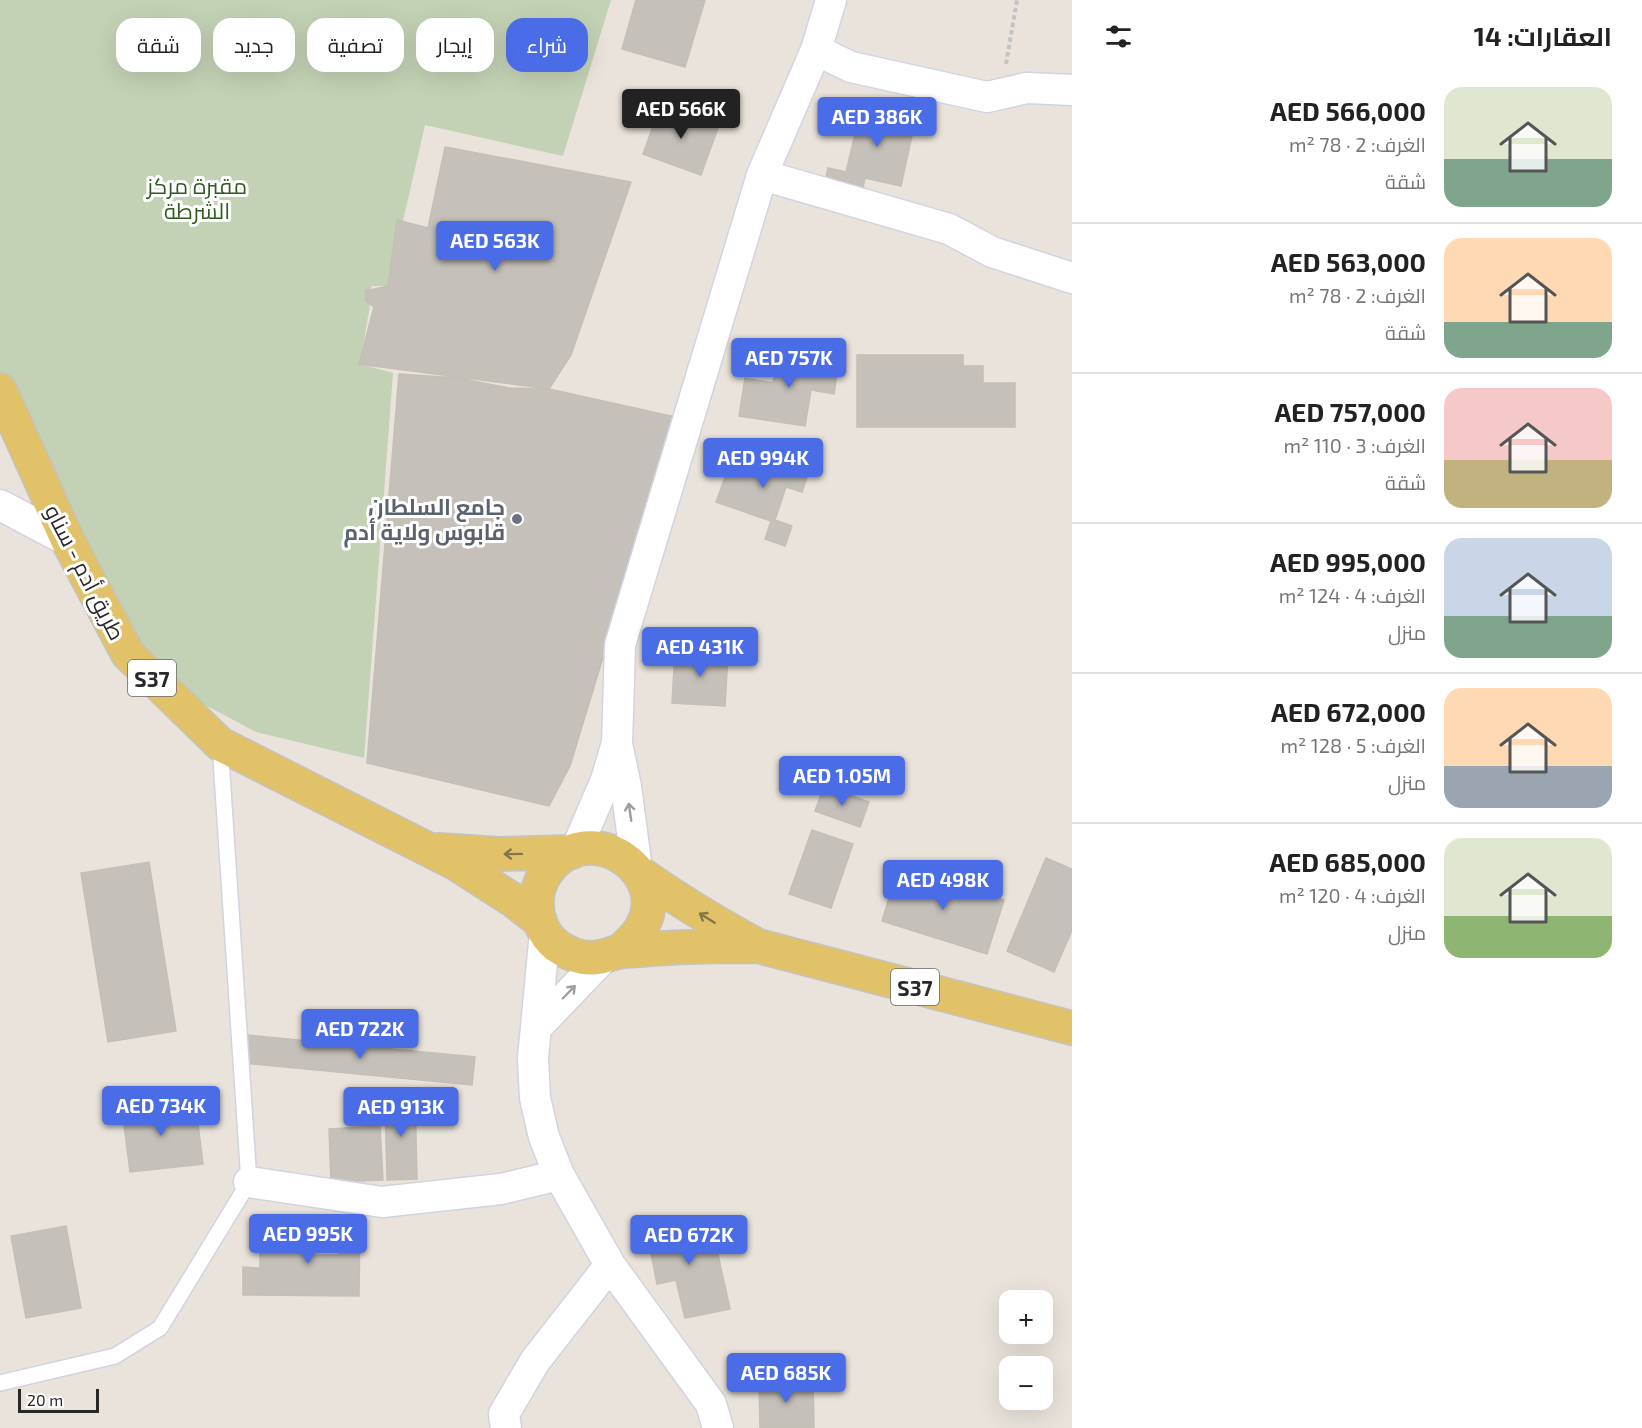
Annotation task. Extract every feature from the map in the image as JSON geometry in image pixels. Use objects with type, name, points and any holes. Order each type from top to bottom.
[{"type":"main road","name":"طريق أدم - سناو","points":[[0,390],[68,541],[128,654],[219,744],[486,881],[542,927]]},
{"type":"main road","name":"S37","points":[[574,851],[589,848],[616,853],[686,905],[758,946],[1072,1028]]},
{"type":"main road","name":"طريق أدم - سناو","points":[[427,849],[499,854],[574,851]]},
{"type":"main road","points":[[542,927],[537,907],[542,880],[549,868],[560,858],[574,851]]},
{"type":"main road","points":[[611,955],[633,940],[644,924],[648,906],[646,887],[637,870]]},
{"type":"main road","name":"S37","points":[[542,927],[554,943],[564,951],[577,956],[611,955],[665,947],[758,946]]},
{"type":"street","points":[[637,870],[626,786],[617,744],[620,645],[762,175],[816,50],[831,0]]},
{"type":"street","points":[[816,50],[851,67],[987,97],[1027,88],[1072,90]]},
{"type":"street","points":[[762,175],[949,229],[992,252],[1072,278]]},
{"type":"street","points":[[0,505],[68,541]]},
{"type":"street","points":[[574,851],[606,780],[617,744]]},
{"type":"street","points":[[542,927],[532,1058],[535,1098],[544,1137],[559,1175],[610,1265],[711,1404],[718,1428]]},
{"type":"street","points":[[536,1028],[611,955]]},
{"type":"street","points":[[249,1182],[382,1202],[501,1189],[559,1175]]},
{"type":"street","points":[[506,1428],[504,1414],[535,1361],[610,1265]]},
{"type":"lane","points":[[0,1383],[115,1356],[160,1328],[249,1182],[219,744]]},
{"type":"path","points":[[994,95],[1005,70],[1017,0]]},
{"type":"green space","name":"مقبرة مركز الشرطة","points":[[0,0],[611,0],[563,156],[425,125],[388,286],[372,286],[366,301],[370,305],[360,364],[393,373],[364,758],[256,732],[196,700],[141,654],[0,374]]},
{"type":"building","points":[[636,0],[705,0],[685,67],[622,49]]},
{"type":"building","points":[[863,101],[917,112],[901,186],[865,178],[862,193],[824,186],[828,168],[846,172]]},
{"type":"building","points":[[661,104],[719,125],[701,175],[643,154]]},
{"type":"building","points":[[445,147],[631,182],[571,355],[549,389],[359,364],[374,307],[366,301],[365,291],[388,286],[397,220],[428,228]]},
{"type":"building","points":[[778,352],[839,361],[834,394],[811,390],[805,426],[739,416],[745,378],[773,383]]},
{"type":"building","points":[[857,355],[963,355],[963,366],[983,366],[983,383],[1015,383],[1015,427],[857,427]]},
{"type":"building","name":"جامع السلطان قابوس ولاية أدم","points":[[399,374],[458,378],[509,388],[549,389],[680,418],[570,766],[549,806],[367,763]]},
{"type":"building","points":[[747,446],[810,468],[802,492],[786,487],[775,520],[792,526],[785,546],[765,539],[771,521],[716,502],[728,469],[738,472]]},
{"type":"building","points":[[675,651],[728,654],[725,706],[672,703]]},
{"type":"building","points":[[824,786],[869,802],[860,827],[815,811]]},
{"type":"building","points":[[812,830],[853,844],[831,908],[789,894]]},
{"type":"building","points":[[1046,858],[1072,869],[1072,930],[1054,972],[1007,951]]},
{"type":"building","points":[[149,862],[176,1031],[108,1042],[81,873]]},
{"type":"building","points":[[898,868],[1004,900],[987,954],[882,921]]},
{"type":"building","points":[[247,1035],[475,1057],[472,1085],[244,1063]]},
{"type":"building","points":[[415,1096],[417,1179],[387,1180],[385,1097]]},
{"type":"building","points":[[142,1099],[143,1113],[196,1107],[203,1164],[130,1172],[121,1101]]},
{"type":"building","points":[[380,1126],[383,1180],[331,1182],[329,1129]]},
{"type":"building","points":[[320,1218],[360,1218],[359,1296],[243,1295],[243,1267],[260,1268],[260,1245],[279,1245],[279,1235],[310,1235],[310,1255],[339,1255],[340,1232],[320,1232]]},
{"type":"building","points":[[669,1218],[672,1232],[711,1223],[730,1309],[685,1318],[676,1280],[657,1284],[645,1223]]},
{"type":"building","points":[[66,1226],[81,1308],[26,1318],[11,1236]]},
{"type":"building","points":[[759,1379],[813,1379],[814,1428],[760,1428]]},
{"type":"place","name":"جامع السلطان قابوس ولاية أدم","points":[[517,519]]}]
